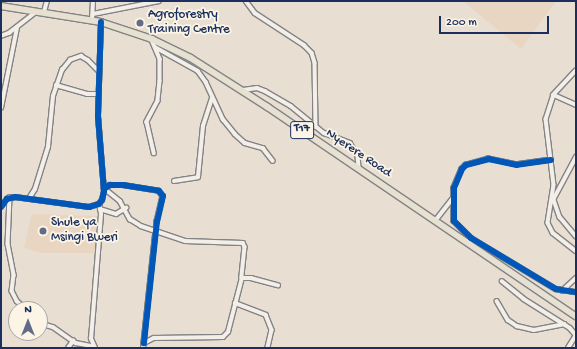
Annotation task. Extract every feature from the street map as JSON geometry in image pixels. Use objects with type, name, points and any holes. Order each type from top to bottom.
[{"type":"main road","name":"Nyerere Road","points":[[1,6],[93,17],[101,22],[152,39],[191,58],[243,90],[576,316]]},
{"type":"street","points":[[44,12],[47,1]]},
{"type":"street","points":[[93,1],[93,17],[159,1]]},
{"type":"street","points":[[246,1],[255,13],[304,44],[312,54],[316,76],[316,127]]},
{"type":"street","points":[[1,36],[17,28],[37,11]]},
{"type":"street","points":[[101,22],[99,71],[99,145],[104,189],[126,208],[134,223],[156,229],[185,241],[243,242],[245,247],[242,278],[228,332],[223,337],[154,338],[144,343]]},
{"type":"street","points":[[1,108],[17,28]]},
{"type":"street","points":[[152,39],[160,59],[159,95],[147,126],[152,135],[154,153]]},
{"type":"street","points":[[156,47],[198,71],[206,82],[212,99],[235,134],[245,143],[263,148],[273,161]]},
{"type":"street","points":[[30,197],[35,189],[48,147],[56,85],[66,64],[75,57],[86,58],[99,71]]},
{"type":"street","points":[[576,71],[554,95],[546,119],[554,185],[553,201],[549,216],[549,228],[576,251]]},
{"type":"street","points":[[56,85],[87,94],[99,94]]},
{"type":"street","points":[[243,90],[257,88],[265,91],[291,106],[316,127],[353,146],[359,159],[359,168]]},
{"type":"street","points":[[554,95],[576,105]]},
{"type":"street","points":[[174,181],[198,177],[203,126],[212,99]]},
{"type":"street","points":[[553,201],[576,157]]},
{"type":"street","points":[[551,160],[517,165],[489,159],[466,165],[458,178],[453,198],[454,221],[459,229],[562,291],[576,292]]},
{"type":"street","points":[[48,325],[54,327],[73,341],[94,347],[95,270],[100,209],[99,204],[102,200],[103,184]]},
{"type":"street","points":[[104,189],[116,184],[159,191],[163,199],[156,229],[143,348]]},
{"type":"street","points":[[10,197],[8,244],[14,275],[12,291],[17,301]]},
{"type":"street","points":[[1,206],[10,197],[30,197],[88,207],[99,204]]},
{"type":"street","points":[[435,221],[453,198]]},
{"type":"street","points":[[553,201],[560,217],[576,236]]},
{"type":"street","points":[[100,209],[116,214],[126,208]]},
{"type":"street","points":[[242,278],[251,278],[278,285]]},
{"type":"street","points":[[562,291],[576,278]]},
{"type":"street","points":[[502,281],[524,299],[565,324],[576,335],[568,348]]},
{"type":"street","points":[[497,301],[508,320],[517,326],[534,330],[565,324]]},
{"type":"street","points":[[235,303],[266,315],[272,330],[268,348]]},
{"type":"street","points":[[68,348],[73,341]]},
{"type":"shaded area","points":[[463,1],[556,1],[521,49]]},
{"type":"shaded area","points":[[32,214],[97,216],[96,253],[41,253],[24,248]]},
{"type":"cycle path","points":[[1,207],[7,199],[15,197],[89,207],[99,204],[102,200],[104,191],[98,116],[101,22]]},
{"type":"cycle path","points":[[551,160],[517,165],[489,159],[466,165],[462,169],[454,188],[454,221],[471,238],[556,289],[576,292]]},
{"type":"cycle path","points":[[104,189],[110,185],[123,185],[159,191],[163,196],[157,221],[144,343]]},
{"type":"place","name":"Agroforestry Training Centre","points":[[140,23]]},
{"type":"place","name":"Shule ya Msingi Bweri","points":[[43,231]]}]
